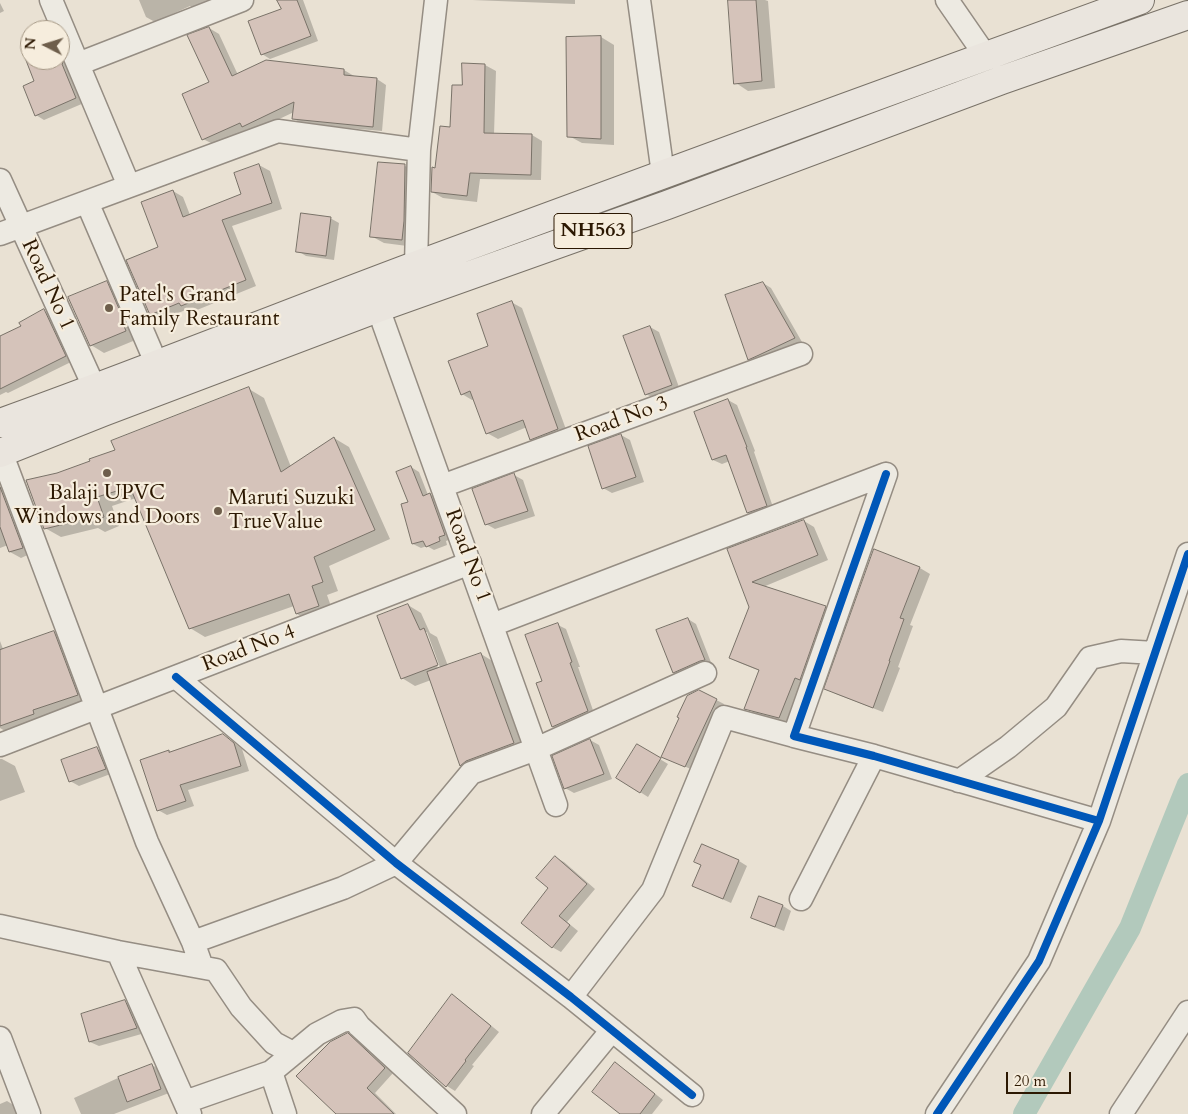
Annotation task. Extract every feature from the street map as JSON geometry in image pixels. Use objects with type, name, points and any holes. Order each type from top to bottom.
[{"type":"highway","name":"NH563","points":[[0,423],[95,389],[416,265],[1140,0]]},
{"type":"highway","name":"NH563","points":[[1,452],[378,308],[667,205],[992,84],[1188,15]]},
{"type":"street","points":[[51,0],[129,186]]},
{"type":"street","points":[[78,64],[242,0]]},
{"type":"street","points":[[416,265],[419,150],[436,0]]},
{"type":"street","points":[[639,0],[663,174]]},
{"type":"street","points":[[947,0],[985,56]]},
{"type":"street","points":[[10,230],[278,131],[419,150]]},
{"type":"street","name":"Road No 1","points":[[0,180],[10,230],[95,389]]},
{"type":"street","points":[[87,202],[158,365]]},
{"type":"street","name":"Road No 1","points":[[378,308],[556,804]]},
{"type":"street","name":"Road No 3","points":[[442,486],[801,354]]},
{"type":"street","points":[[1,452],[147,842],[193,942],[202,967]]},
{"type":"street","points":[[492,625],[886,474],[794,736]]},
{"type":"street","points":[[937,1114],[1039,961],[1099,821],[1188,554]]},
{"type":"street","name":"Road No 4","points":[[0,745],[470,563]]},
{"type":"street","points":[[958,780],[1008,747],[1056,708],[1090,658],[1121,651],[1155,653]]},
{"type":"street","points":[[193,942],[343,888],[396,863],[471,773],[536,750],[706,673]]},
{"type":"street","points":[[176,677],[396,863],[571,997],[692,1095]]},
{"type":"street","points":[[571,997],[653,890],[724,717],[874,756],[1099,821]]},
{"type":"street","points":[[800,899],[874,756]]},
{"type":"street","points":[[0,926],[118,952],[216,970],[240,1007],[274,1043],[293,1053]]},
{"type":"street","points":[[118,952],[188,1108],[271,1072],[317,1034],[342,1021],[354,1019],[446,1111]]},
{"type":"street","points":[[1121,1114],[1188,1012]]},
{"type":"street","points":[[543,1114],[612,1030]]},
{"type":"street","points":[[0,1038],[4,1062],[29,1114]]},
{"type":"street","points":[[271,1072],[286,1114]]},
{"type":"building","points":[[277,0],[297,0],[311,36],[261,55],[248,21],[281,9]]},
{"type":"building","points":[[728,0],[756,0],[762,81],[734,84]]},
{"type":"building","points":[[209,27],[232,76],[266,60],[344,69],[344,75],[377,78],[373,127],[292,119],[294,102],[242,127],[240,123],[202,140],[182,94],[209,82],[187,35]]},
{"type":"building","points":[[601,36],[601,139],[567,137],[566,37]]},
{"type":"building","points":[[462,63],[485,64],[484,133],[532,134],[531,175],[470,173],[467,196],[431,192],[432,167],[435,168],[440,126],[450,127],[452,85],[462,85]]},
{"type":"building","points":[[30,70],[64,70],[76,98],[35,116],[23,86],[34,81]]},
{"type":"building","points":[[378,162],[405,164],[402,240],[370,237]]},
{"type":"building","points":[[259,164],[272,203],[222,220],[246,280],[181,306],[179,303],[150,315],[126,260],[158,247],[141,202],[173,190],[183,217],[241,194],[234,173]]},
{"type":"building","points":[[301,213],[331,217],[326,256],[296,252]]},
{"type":"building","points":[[107,281],[126,325],[124,326],[126,331],[90,346],[68,297]]},
{"type":"building","points":[[763,282],[795,338],[748,360],[725,295]]},
{"type":"building","points":[[512,301],[558,429],[530,440],[523,420],[486,434],[470,391],[461,395],[448,361],[488,346],[477,314]]},
{"type":"building","points":[[44,309],[66,356],[0,389],[0,336],[21,326],[19,323]]},
{"type":"building","points":[[650,326],[672,385],[645,395],[623,336]]},
{"type":"building","name":"Maruti Suzuki TrueValue","points":[[249,387],[281,472],[334,437],[375,530],[314,557],[323,582],[312,586],[319,606],[296,614],[289,594],[189,629],[130,487],[97,497],[104,517],[88,524],[86,519],[44,529],[26,480],[57,473],[90,461],[89,459],[115,450],[111,441]]},
{"type":"building","points":[[728,399],[767,506],[747,513],[726,455],[712,460],[694,412]]},
{"type":"building","points":[[621,434],[636,477],[602,489],[588,446]]},
{"type":"building","points":[[411,466],[423,496],[430,493],[445,535],[439,537],[440,541],[426,547],[423,541],[412,544],[401,504],[408,502],[396,472]]},
{"type":"building","points":[[514,473],[528,511],[485,525],[472,489]]},
{"type":"building","points":[[0,487],[23,548],[9,552],[0,527]]},
{"type":"building","points":[[804,520],[818,555],[752,582],[826,606],[800,680],[795,678],[779,718],[744,709],[759,670],[729,658],[749,607],[727,549]]},
{"type":"building","points":[[874,549],[920,567],[900,618],[904,619],[873,708],[824,689]]},
{"type":"building","points":[[408,604],[420,630],[424,628],[438,665],[401,679],[377,616]]},
{"type":"building","points":[[688,618],[705,660],[673,673],[656,630]]},
{"type":"building","points":[[558,623],[572,662],[570,663],[588,711],[552,727],[536,683],[542,681],[525,635]]},
{"type":"building","points":[[54,631],[78,695],[33,710],[34,714],[0,726],[0,650]]},
{"type":"building","points":[[481,653],[514,743],[466,761],[460,766],[427,672]]},
{"type":"building","points":[[699,690],[717,699],[685,767],[661,757],[687,696]]},
{"type":"building","points":[[223,734],[234,743],[241,766],[180,785],[186,801],[157,811],[140,760]]},
{"type":"building","points":[[590,739],[604,774],[564,789],[552,756]]},
{"type":"building","points":[[637,744],[661,758],[640,793],[616,778]]},
{"type":"building","points":[[97,747],[106,769],[69,782],[61,760]]},
{"type":"building","points":[[702,844],[739,860],[723,899],[692,886],[701,865],[694,862]]},
{"type":"building","points":[[555,856],[587,884],[559,916],[570,925],[552,948],[521,923],[548,888],[536,878]]},
{"type":"building","points":[[759,896],[783,905],[775,927],[751,918]]},
{"type":"building","points":[[452,994],[491,1026],[446,1087],[408,1053]]},
{"type":"building","points":[[125,1000],[137,1028],[89,1042],[81,1014]]},
{"type":"building","points":[[348,1033],[385,1068],[367,1088],[394,1114],[336,1114],[296,1076],[330,1042]]},
{"type":"building","points":[[615,1062],[655,1094],[640,1114],[620,1114],[592,1092]]},
{"type":"building","points":[[152,1064],[161,1089],[127,1102],[118,1077]]},
{"type":"waterway","points":[[1024,1114],[1130,928],[1188,784]]},
{"type":"cycle path","points":[[886,474],[794,736],[874,756],[1099,821]]},
{"type":"cycle path","points":[[937,1114],[1039,961],[1099,821],[1188,554]]},
{"type":"cycle path","points":[[176,677],[396,863],[571,997],[692,1095]]},
{"type":"place","name":"Patel's Grand Family Restaurant","points":[[109,308]]},
{"type":"place","name":"Balaji UPVC Windows and Doors","points":[[107,473]]},
{"type":"place","name":"Maruti Suzuki TrueValue","points":[[218,511]]}]
